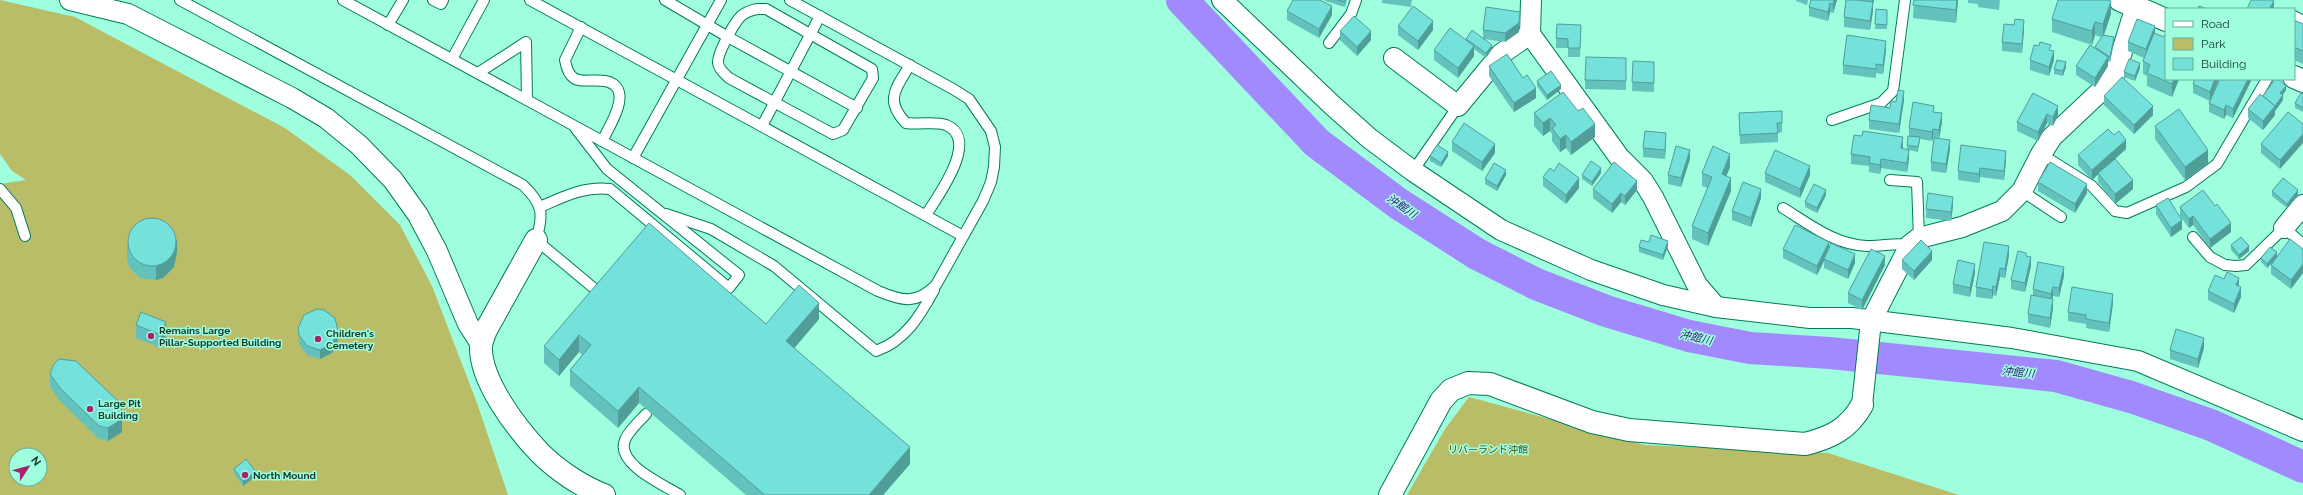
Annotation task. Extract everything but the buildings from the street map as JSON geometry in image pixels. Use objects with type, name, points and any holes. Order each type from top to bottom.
[{"type":"street","points":[[70,0],[128,14],[292,98],[326,118],[354,141],[393,180],[418,215],[437,251],[468,324],[481,344],[486,373],[496,393],[519,428],[541,454],[570,476],[604,495]]},
{"type":"street","points":[[1222,0],[1369,138],[1413,171],[1501,230],[1584,267],[1663,295],[1716,307],[1810,318],[1852,318],[1870,326],[2012,338],[2138,361],[2303,431]]},
{"type":"street","points":[[1531,0],[1530,34],[1619,157],[1643,181],[1653,197],[1697,285],[1716,307]]},
{"type":"street","points":[[1390,495],[1442,401],[1451,390],[1468,383],[1490,384],[1592,422],[1629,430],[1805,444],[1826,440],[1855,418],[1862,396],[1870,326],[1915,242],[1962,227],[2002,211],[2022,190],[2052,137],[2105,87],[2116,71],[2128,3],[2165,20]]},
{"type":"street","points":[[1394,58],[1458,106],[1501,54],[1530,34]]},
{"type":"street","points":[[2284,228],[2303,205]]},
{"type":"street","points":[[481,344],[486,330],[536,240]]},
{"type":"lane","points":[[180,0],[523,185],[535,197],[540,207],[542,219],[536,240],[596,290]]},
{"type":"lane","points":[[343,0],[633,158],[893,297],[907,300],[918,298],[927,294],[936,285]]},
{"type":"lane","points":[[388,25],[403,0]]},
{"type":"lane","points":[[433,0],[441,4],[443,0]]},
{"type":"lane","points":[[452,59],[484,0]]},
{"type":"lane","points":[[530,0],[963,236]]},
{"type":"lane","points":[[665,0],[728,37],[857,108]]},
{"type":"lane","points":[[633,158],[721,0]]},
{"type":"lane","points":[[660,212],[711,229],[774,266],[876,350],[890,346],[903,335],[921,315],[991,182],[995,147],[991,131],[968,99],[910,65],[790,0]]},
{"type":"lane","points":[[1329,43],[1351,14],[1356,0]]},
{"type":"lane","points":[[1832,120],[1881,103],[1893,91],[1905,0]]},
{"type":"lane","points":[[766,9],[811,34],[872,69],[873,78],[857,108],[843,130],[833,134],[729,78],[722,72],[718,63],[719,56],[739,18],[750,10],[766,9]]},
{"type":"lane","points":[[762,126],[820,16]]},
{"type":"lane","points":[[581,27],[565,60],[570,75],[577,80],[604,81],[613,85],[620,98],[618,112],[602,141]]},
{"type":"lane","points":[[478,73],[526,42],[527,100]]},
{"type":"lane","points":[[910,65],[894,90],[892,101],[898,115],[906,123],[946,125],[953,130],[960,144],[956,163],[926,215]]},
{"type":"lane","points":[[2041,154],[2092,186],[2115,211],[2127,214],[2186,187],[2217,164],[2266,80]]},
{"type":"lane","points":[[1413,171],[1458,106]]},
{"type":"lane","points":[[540,207],[576,191],[597,187],[610,189],[729,288],[739,276],[607,169],[574,126]]},
{"type":"lane","points":[[1782,208],[1831,238],[1850,244],[1868,246],[1915,242],[1917,182],[1890,180]]},
{"type":"lane","points":[[0,189],[16,208],[25,236]]},
{"type":"lane","points":[[2022,190],[2061,217]]},
{"type":"lane","points":[[2194,237],[2210,257],[2225,264],[2236,266],[2246,265],[2284,228],[2303,244]]},
{"type":"lane","points":[[646,414],[628,433],[624,442],[624,452],[630,463],[640,471],[680,495]]},
{"type":"green space","points":[[0,0],[75,17],[285,128],[350,175],[400,225],[432,286],[477,403],[508,495],[0,495],[0,184],[26,180],[12,171],[0,154]]},
{"type":"green space","name":"リバーランド沖館","points":[[1469,397],[1645,445],[1828,453],[1959,495],[1407,495],[1445,429]]},
{"type":"waterway","name":"沖館川","points":[[1182,0],[1317,143],[1399,204],[1477,254],[1536,284],[1606,311],[1689,336],[1750,348],[1830,353],[2056,376],[2131,397],[2211,425],[2303,467]]},
{"type":"place","name":"Remains Large Pillar-Supported Building","points":[[151,336]]},
{"type":"place","name":"Children's Cemetery","points":[[318,339]]},
{"type":"place","name":"Large Pit Building","points":[[90,409]]},
{"type":"place","name":"North Mound","points":[[245,475]]}]
